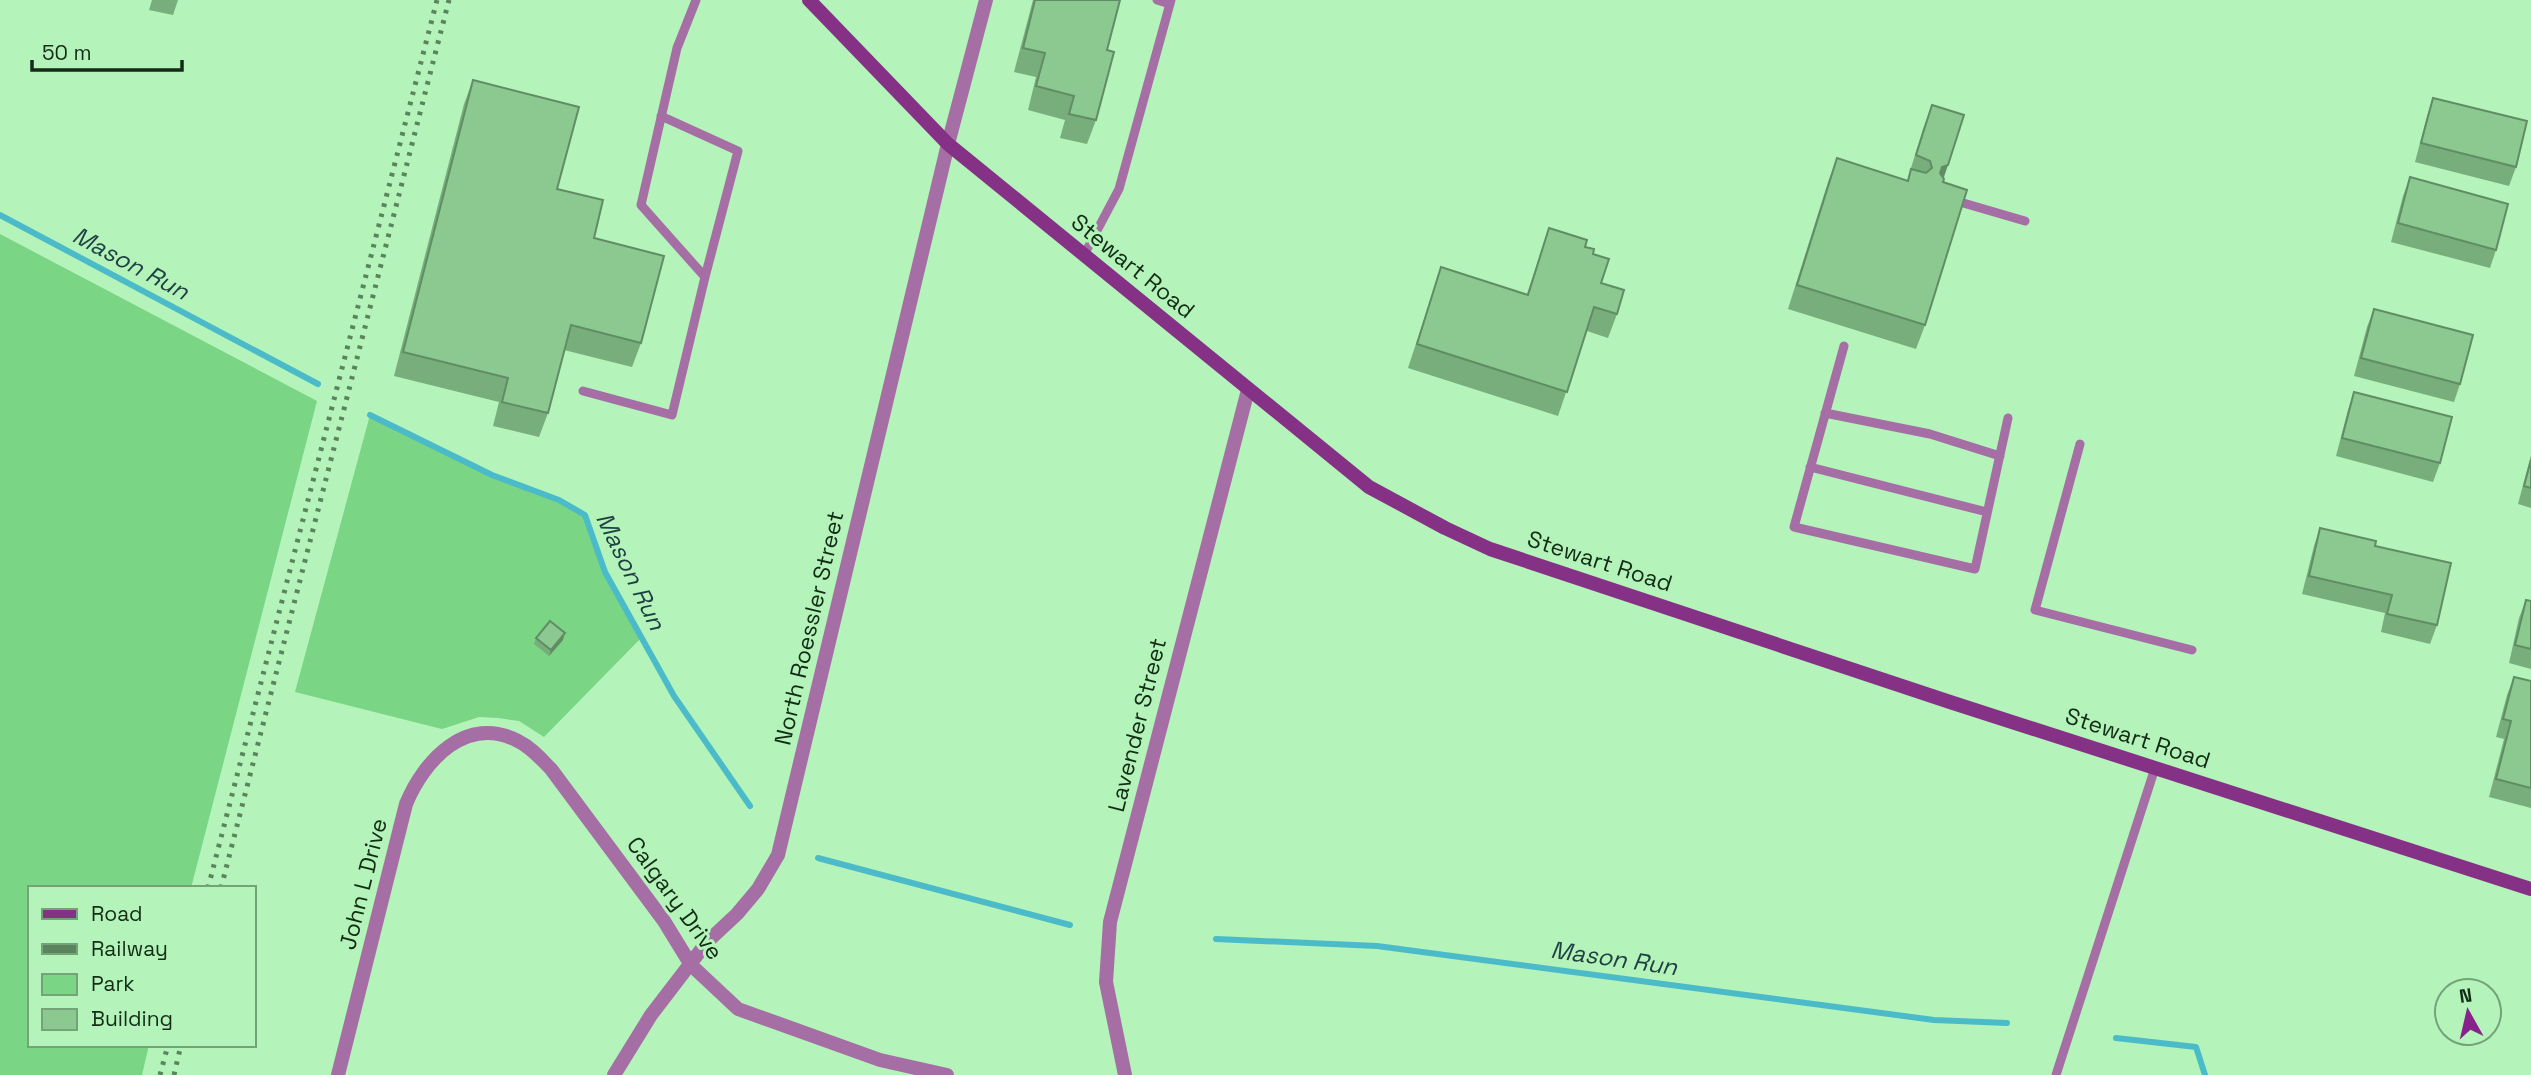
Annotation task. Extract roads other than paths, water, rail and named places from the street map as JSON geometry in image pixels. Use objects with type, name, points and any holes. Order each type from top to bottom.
[{"type":"street","name":"Stewart Road","points":[[809,0],[948,144],[1370,487],[1444,528],[1490,549],[2531,889]]},
{"type":"street","name":"North Roessler Street","points":[[614,1075],[651,1015],[707,942],[737,914],[758,889],[778,855],[948,144],[986,0]]},
{"type":"street","name":"Lavender Street","points":[[1125,1075],[1106,982],[1110,922],[1248,390]]},
{"type":"street","name":"Calgary Drive","points":[[477,734],[497,734],[517,740],[533,750],[551,769],[664,921],[691,965],[738,1009],[814,1038],[880,1059],[947,1075]]},
{"type":"street","name":"John L Drive","points":[[338,1075],[415,781],[435,757],[454,743],[477,734]]},
{"type":"street","points":[[876,1075],[880,1059]]},
{"type":"lane","points":[[696,0],[677,48],[641,205],[705,277]]},
{"type":"lane","points":[[1084,256],[1119,189],[1170,2],[1157,0]]},
{"type":"lane","points":[[583,391],[672,415],[738,151],[661,116]]},
{"type":"lane","points":[[1938,196],[2025,221]]},
{"type":"lane","points":[[1844,346],[1794,527],[1975,569],[2008,418]]},
{"type":"lane","points":[[1825,413],[1930,434],[2000,456]]},
{"type":"lane","points":[[2080,444],[2035,610],[2192,650]]},
{"type":"lane","points":[[1810,467],[1987,512]]},
{"type":"lane","points":[[2056,1075],[2155,768]]},
{"type":"waterway","name":"Mason Run","points":[[0,215],[318,384]]},
{"type":"waterway","name":"Mason Run","points":[[370,415],[492,475],[559,500],[585,515],[605,572],[674,696],[750,806]]},
{"type":"waterway","name":"Mason Run","points":[[818,858],[1070,925]]},
{"type":"waterway","name":"Mason Run","points":[[1216,939],[1377,946],[1934,1020],[2007,1023]]},
{"type":"waterway","name":"Mason Run","points":[[2116,1038],[2196,1047],[2205,1075]]},
{"type":"railway","points":[[209,886],[437,0]]},
{"type":"railway","points":[[222,886],[449,0]]},
{"type":"railway","points":[[160,1075],[167,1047]]},
{"type":"railway","points":[[174,1075],[181,1047]]}]
